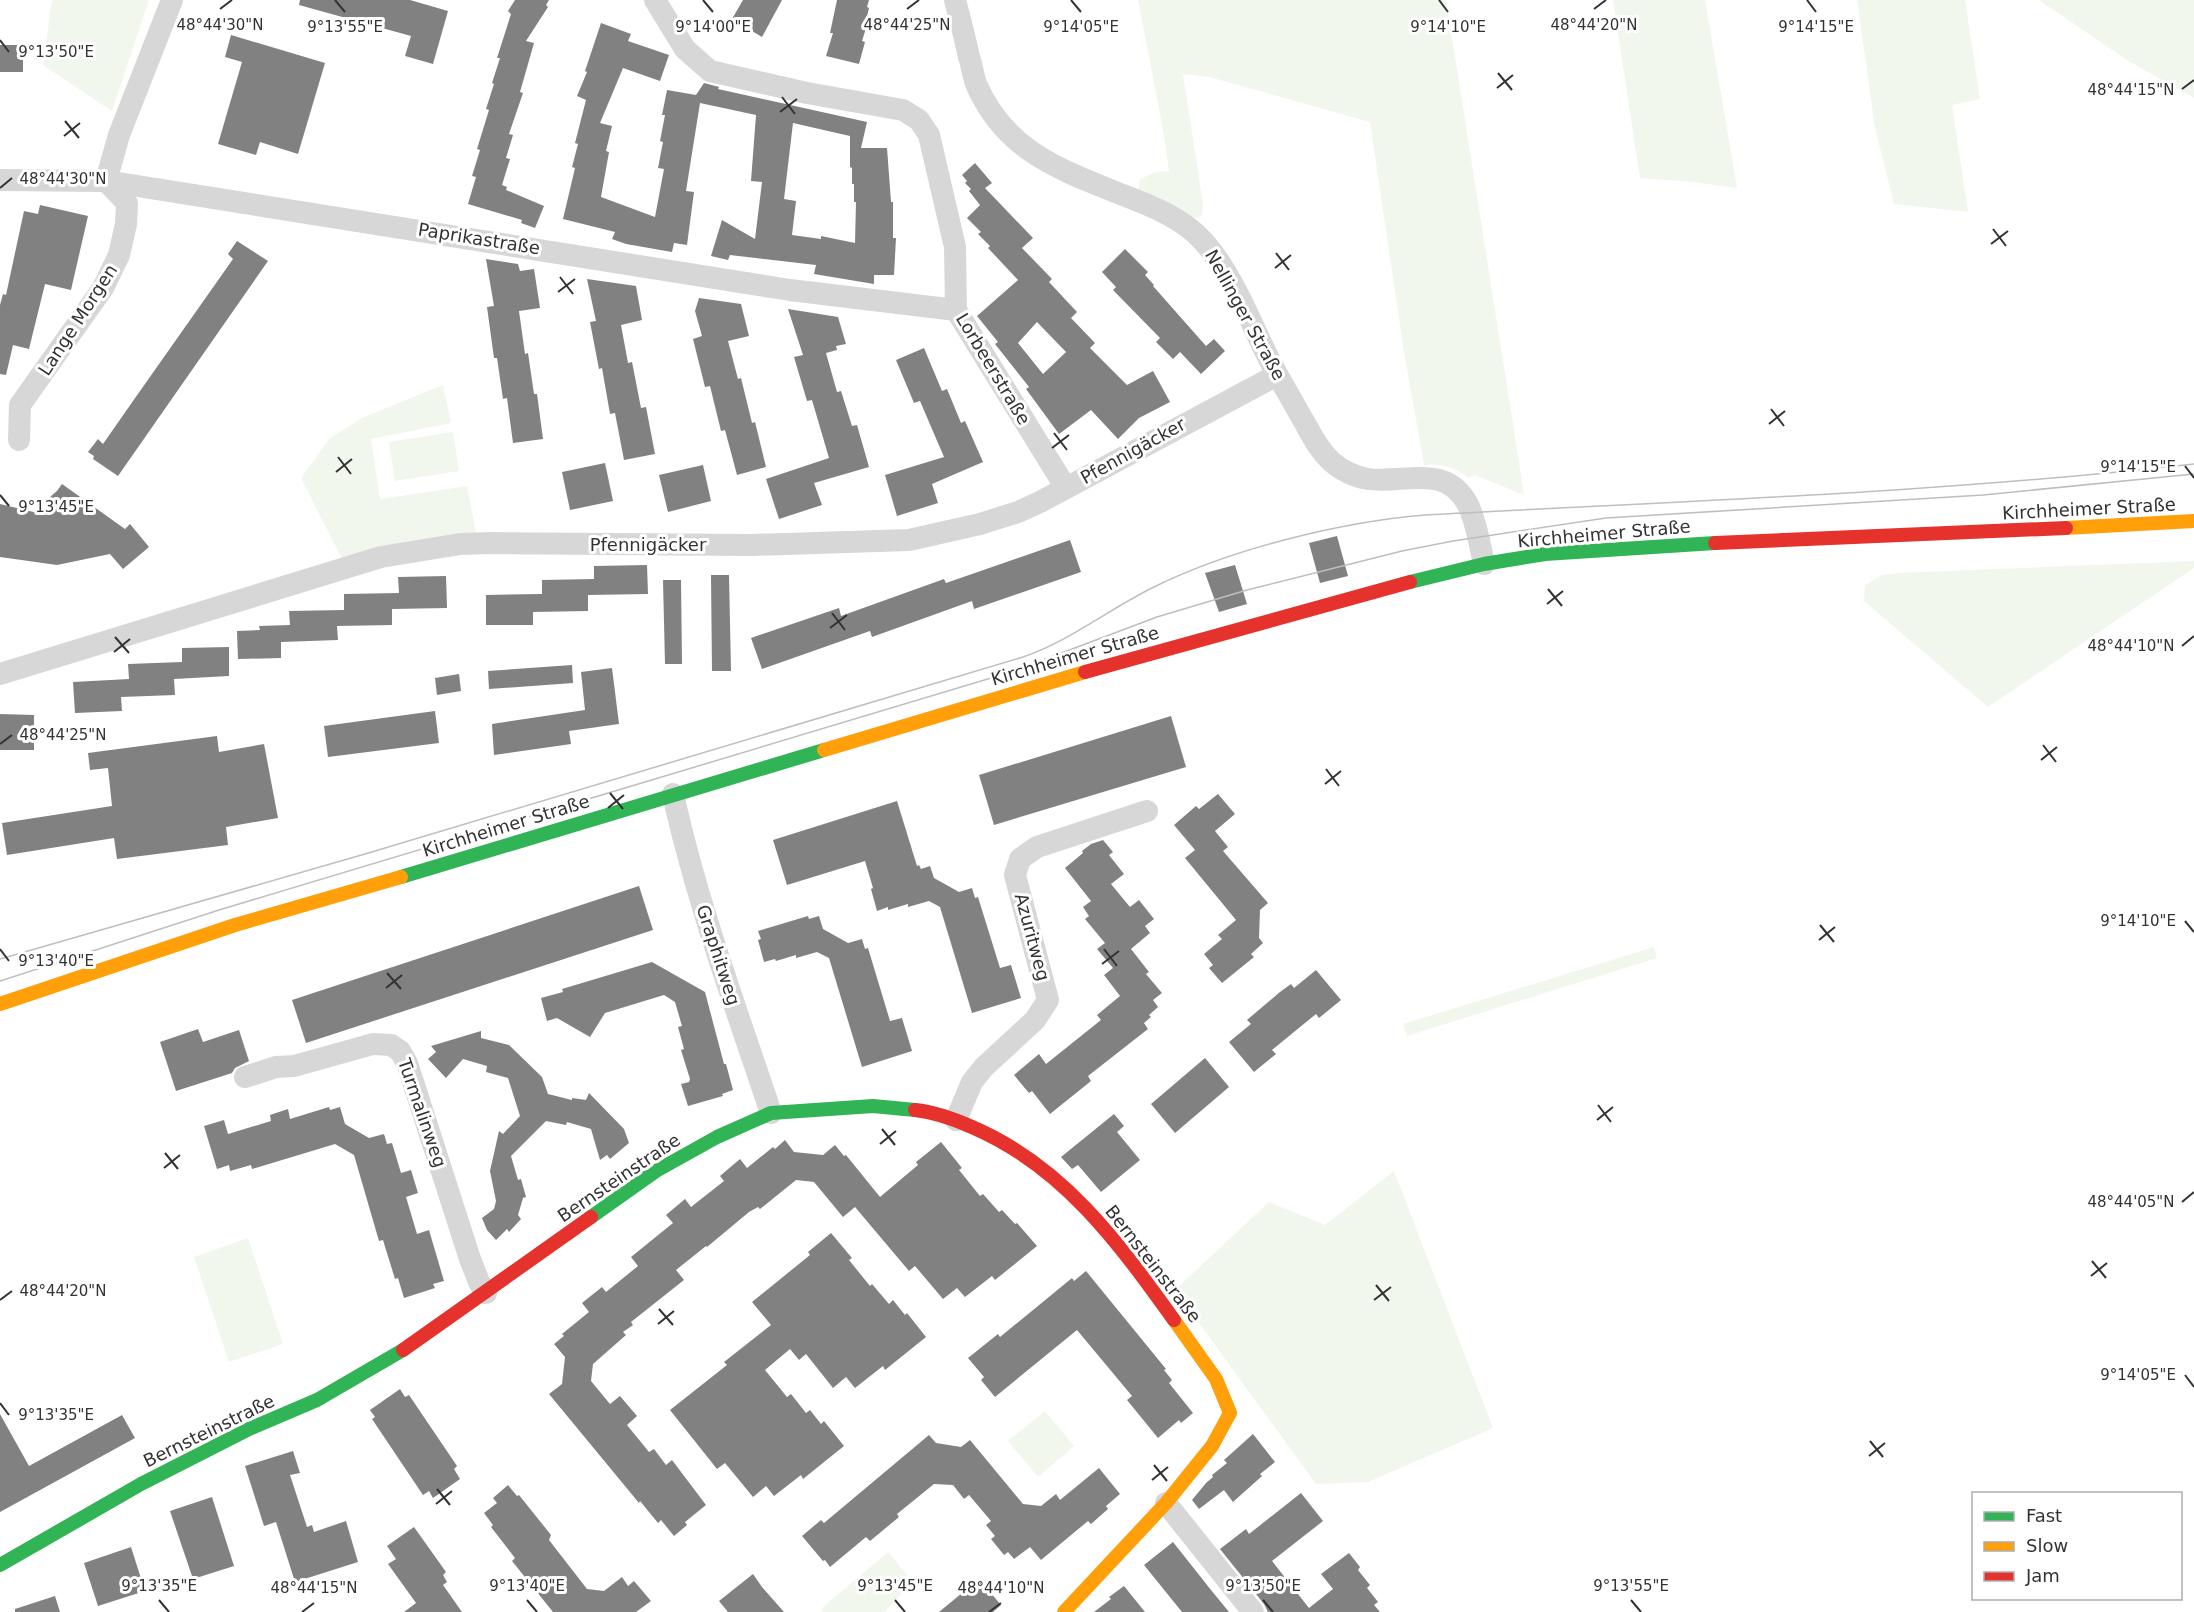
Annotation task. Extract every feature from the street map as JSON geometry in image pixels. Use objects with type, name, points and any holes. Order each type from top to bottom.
[{"type":"main road","name":"Kirchheimer Straße","points":[[0,1004],[193,938],[1127,659],[1364,593],[1484,564],[1545,554],[1670,545],[1984,533],[2194,521]]},
{"type":"main road","name":"Bernsteinstraße","points":[[0,1565],[141,1484],[249,1429],[332,1392],[395,1356],[656,1171],[717,1137],[771,1113],[873,1106],[922,1111],[956,1120],[991,1135],[1022,1154],[1066,1187],[1124,1251],[1216,1379],[1230,1413],[1212,1446],[1166,1503],[1065,1612]]},
{"type":"street","points":[[106,181],[119,135],[172,0]]},
{"type":"street","name":"Lorbeerstraße","points":[[655,0],[685,49],[710,71],[807,93],[903,110],[919,120],[929,135],[956,247],[956,310],[1066,488]]},
{"type":"street","name":"Nellinger Straße","points":[[955,0],[976,83],[995,116],[1019,144],[1048,164],[1160,211],[1180,222],[1199,237],[1220,264],[1277,375],[1319,448],[1341,468],[1368,479],[1436,479],[1449,484],[1458,491],[1471,513],[1484,564]]},
{"type":"street","name":"Paprikastraße","points":[[0,180],[106,181],[790,290],[956,310]]},
{"type":"street","name":"Lange Morgen","points":[[19,440],[20,405],[97,297],[119,255],[126,224],[127,203],[106,181]]},
{"type":"street","name":"Pfennigäcker","points":[[0,674],[381,557],[460,544],[751,545],[909,540],[962,529],[1029,507],[1277,375]]},
{"type":"street","name":"Graphitweg","points":[[673,794],[687,856],[705,919],[771,1113]]},
{"type":"street","name":"Azuritweg","points":[[956,1120],[972,1082],[978,1074],[1035,1020],[1048,1000],[1015,875],[1020,859],[1036,847],[1147,811]]},
{"type":"street","name":"Turmalinweg","points":[[245,1077],[276,1067],[294,1066],[373,1044],[391,1045],[400,1051],[407,1063],[470,1259],[486,1293]]},
{"type":"street","points":[[1166,1503],[1253,1612]]},
{"type":"shaded area","points":[[52,0],[149,0],[112,111],[43,65]]},
{"type":"shaded area","points":[[1138,0],[1446,0],[1524,494],[1475,475],[1468,478],[1447,467],[1424,465],[1404,352],[1370,122],[1209,77],[1183,74],[1203,204],[1202,215],[1198,218],[1192,217],[1138,192],[1140,179],[1156,172],[1169,171]]},
{"type":"shaded area","points":[[1613,0],[1705,0],[1737,188],[1640,178]]},
{"type":"shaded area","points":[[1857,0],[1965,0],[1980,99],[1952,105],[1968,212],[1894,204],[1875,128]]},
{"type":"shaded area","points":[[2039,0],[2194,0],[2194,98],[2127,60]]},
{"type":"shaded area","points":[[443,385],[451,423],[371,439],[380,499],[467,486],[476,534],[342,559],[301,478],[330,438],[364,417]]},
{"type":"shaded area","points":[[453,432],[459,471],[395,481],[389,442]]},
{"type":"shaded area","points":[[2194,561],[2194,568],[1988,707],[1864,601],[1865,585],[1882,575],[1898,573]]},
{"type":"shaded area","points":[[1654,947],[1657,958],[1407,1036],[1403,1024]]},
{"type":"shaded area","points":[[1394,1171],[1493,1428],[1368,1482],[1316,1484],[1175,1290],[1269,1202],[1325,1225]]},
{"type":"shaded area","points":[[248,1238],[283,1344],[229,1362],[194,1257]]},
{"type":"shaded area","points":[[1045,1411],[1074,1446],[1038,1477],[1008,1441]]},
{"type":"shaded area","points":[[888,1552],[913,1582],[884,1612],[823,1612],[821,1609]]},
{"type":"building","points":[[300,0],[410,0],[448,11],[433,64],[405,56],[411,36],[299,5]]},
{"type":"building","points":[[515,0],[549,0],[546,5],[548,7],[526,41],[534,43],[520,92],[523,93],[509,134],[513,135],[506,158],[510,159],[502,185],[507,187],[506,190],[544,206],[535,228],[521,223],[522,220],[468,204],[476,177],[472,176],[480,150],[477,149],[489,110],[486,109],[500,58],[497,58],[511,14],[508,11]]},
{"type":"building","points":[[743,0],[782,0],[762,37],[732,19]]},
{"type":"building","points":[[837,0],[869,0],[865,25],[867,25],[862,41],[865,42],[859,64],[826,56],[833,33],[830,33]]},
{"type":"building","points":[[601,23],[631,34],[628,41],[669,55],[660,81],[623,68],[600,123],[612,126],[606,151],[609,152],[601,197],[655,217],[664,169],[658,168],[663,142],[660,141],[665,115],[662,115],[667,90],[696,95],[704,83],[719,87],[718,89],[867,122],[861,148],[887,148],[891,202],[893,202],[893,238],[896,238],[894,275],[874,275],[874,284],[814,274],[816,265],[730,255],[728,260],[711,256],[722,220],[755,239],[762,182],[751,181],[756,115],[700,103],[686,191],[694,192],[687,245],[674,243],[672,252],[626,244],[612,239],[615,232],[563,219],[575,168],[572,167],[578,144],[575,143],[586,100],[577,96],[587,72],[585,71]],"holes":[[[793,123],[850,136],[850,167],[852,168],[852,184],[854,184],[854,202],[856,202],[855,243],[821,236],[821,239],[792,235],[796,201],[784,199]]]},
{"type":"building","points":[[231,35],[325,63],[298,154],[260,142],[256,155],[218,144],[242,62],[225,57]]},
{"type":"building","points":[[0,45],[23,45],[23,72],[0,72]]},
{"type":"building","points":[[975,163],[992,183],[985,188],[1033,238],[1022,248],[1052,279],[1049,282],[1077,312],[1071,318],[1095,343],[1090,348],[1127,385],[1153,371],[1170,402],[1139,418],[1118,439],[1091,410],[1059,434],[1026,389],[1029,387],[995,344],[998,342],[977,316],[1018,280],[988,248],[990,246],[978,234],[981,232],[967,218],[980,205],[969,191],[971,189],[965,183],[967,181],[962,175]],"holes":[[[1037,322],[1066,352],[1043,374],[1018,343]]]},
{"type":"building","points":[[40,205],[88,216],[71,290],[45,284],[29,349],[13,345],[6,375],[0,374],[0,305],[3,294],[6,295],[24,211],[38,214]]},
{"type":"building","points":[[237,241],[268,261],[118,476],[93,459],[94,456],[88,452],[98,439],[103,444],[233,259],[228,254]]},
{"type":"building","points":[[1125,249],[1148,272],[1145,275],[1153,286],[1206,346],[1214,339],[1225,351],[1201,374],[1180,352],[1173,359],[1156,342],[1160,338],[1113,290],[1116,287],[1102,272]]},
{"type":"building","points":[[486,259],[518,264],[520,271],[534,269],[540,308],[519,311],[525,354],[528,353],[534,394],[537,394],[543,439],[513,443],[507,398],[503,399],[497,358],[494,358],[487,307],[494,306]]},
{"type":"building","points":[[587,279],[636,286],[642,320],[621,325],[628,363],[632,362],[641,408],[646,407],[655,454],[624,460],[615,413],[610,414],[602,368],[599,369],[590,322],[596,321]]},
{"type":"building","points":[[699,298],[741,304],[749,336],[728,341],[738,379],[741,378],[752,423],[755,422],[766,467],[737,475],[725,430],[721,431],[710,386],[705,387],[693,339],[702,336],[695,311]]},
{"type":"building","points":[[788,309],[838,317],[846,344],[836,346],[837,350],[826,353],[837,392],[841,391],[852,426],[857,425],[869,467],[814,483],[822,505],[779,519],[766,479],[829,458],[812,400],[807,401],[794,357],[803,355]]},
{"type":"building","points":[[924,348],[942,391],[947,389],[961,423],[965,421],[983,462],[932,484],[938,503],[897,516],[885,475],[944,457],[920,401],[914,403],[896,360]]},
{"type":"building","points":[[605,463],[613,501],[570,510],[562,472]]},
{"type":"building","points":[[703,465],[711,501],[668,512],[659,475]]},
{"type":"building","points":[[62,484],[125,529],[130,524],[149,547],[123,569],[110,554],[57,565],[0,557],[0,504],[42,514],[50,497]]},
{"type":"building","points":[[1337,536],[1348,576],[1320,583],[1309,543]]},
{"type":"building","points":[[1070,540],[1081,572],[974,609],[972,601],[872,637],[870,631],[762,669],[751,638],[839,608],[841,616],[944,579],[946,583]]},
{"type":"building","points":[[647,565],[648,594],[588,595],[588,611],[533,612],[533,625],[486,625],[486,595],[542,594],[542,580],[594,579],[594,566]]},
{"type":"building","points":[[1235,565],[1247,604],[1219,612],[1205,573]]},
{"type":"building","points":[[711,575],[729,575],[731,671],[712,671]]},
{"type":"building","points":[[446,576],[447,608],[392,609],[392,625],[337,626],[338,640],[281,642],[281,658],[238,659],[237,631],[260,630],[259,626],[290,625],[289,611],[344,610],[344,594],[399,593],[398,577]]},
{"type":"building","points":[[663,580],[681,580],[682,664],[665,664]]},
{"type":"building","points":[[229,647],[229,676],[174,679],[175,695],[121,697],[122,711],[75,713],[73,682],[129,679],[128,664],[182,662],[182,648]]},
{"type":"building","points":[[572,665],[573,683],[489,689],[488,671]]},
{"type":"building","points":[[612,668],[619,724],[569,731],[571,744],[494,755],[492,724],[585,710],[581,672]]},
{"type":"building","points":[[459,674],[461,691],[437,695],[435,678]]},
{"type":"building","points":[[435,711],[439,743],[328,757],[324,726]]},
{"type":"building","points":[[0,714],[34,715],[34,750],[0,750]]},
{"type":"building","points":[[1171,716],[1186,767],[994,825],[979,775]]},
{"type":"building","points":[[217,736],[219,752],[264,744],[278,818],[226,827],[228,845],[117,859],[114,838],[7,855],[2,823],[112,806],[108,768],[90,770],[88,753]]},
{"type":"building","points":[[1218,794],[1235,814],[1215,831],[1228,847],[1223,851],[1268,903],[1260,910],[1259,938],[1263,943],[1251,954],[1254,957],[1222,983],[1209,968],[1213,965],[1204,954],[1222,939],[1218,935],[1236,920],[1185,858],[1195,850],[1174,825],[1196,806],[1199,809]]},
{"type":"building","points":[[897,801],[917,866],[919,865],[921,869],[930,866],[934,878],[959,892],[972,888],[975,898],[978,897],[1000,968],[1011,965],[1021,998],[972,1013],[940,907],[929,901],[908,907],[908,904],[877,911],[865,861],[787,885],[773,840]]},
{"type":"building","points":[[1103,840],[1113,852],[1109,855],[1124,874],[1111,884],[1130,907],[1139,900],[1154,919],[1145,926],[1150,933],[1131,949],[1149,972],[1146,974],[1162,993],[1153,1000],[1158,1007],[1144,1023],[1148,1029],[1088,1076],[1091,1081],[1050,1114],[1032,1091],[1029,1093],[1014,1075],[1039,1054],[1046,1064],[1101,1020],[1097,1015],[1120,996],[1104,975],[1113,968],[1097,949],[1105,943],[1085,919],[1089,916],[1083,907],[1091,901],[1065,868],[1091,844]]},
{"type":"building","points":[[639,886],[653,930],[306,1043],[292,1000]]},
{"type":"building","points":[[808,916],[809,919],[819,916],[823,929],[848,943],[862,939],[865,949],[868,948],[890,1021],[902,1018],[912,1051],[862,1067],[829,958],[817,952],[796,958],[796,955],[764,962],[758,931]]},
{"type":"building","points":[[652,962],[705,992],[733,1090],[722,1094],[723,1096],[688,1106],[681,1084],[689,1082],[690,1079],[681,1050],[684,1049],[678,1027],[682,1026],[675,1002],[664,995],[605,1013],[590,1037],[557,1018],[547,1021],[541,998],[563,992],[562,989]]},
{"type":"building","points":[[1316,970],[1341,1000],[1319,1018],[1316,1014],[1272,1050],[1276,1054],[1254,1072],[1229,1042],[1251,1024],[1247,1020],[1280,992],[1291,984],[1294,988]]},
{"type":"building","points":[[198,1029],[203,1042],[239,1030],[249,1061],[235,1068],[232,1073],[176,1091],[160,1042]]},
{"type":"building","points":[[481,1031],[481,1038],[509,1045],[542,1077],[548,1094],[572,1100],[572,1098],[586,1100],[589,1093],[624,1129],[629,1143],[610,1159],[607,1155],[600,1160],[591,1129],[567,1122],[566,1125],[546,1121],[511,1156],[526,1197],[523,1198],[518,1215],[521,1219],[509,1232],[507,1229],[496,1240],[487,1230],[482,1218],[494,1209],[496,1201],[490,1171],[499,1131],[503,1134],[520,1116],[508,1078],[486,1072],[487,1066],[463,1059],[446,1078],[428,1059],[436,1052],[431,1046]]},
{"type":"building","points":[[1205,1058],[1229,1087],[1175,1133],[1151,1104]]},
{"type":"building","points":[[329,1107],[330,1110],[340,1107],[345,1124],[369,1138],[384,1134],[387,1144],[392,1143],[401,1173],[411,1170],[418,1193],[406,1197],[417,1234],[429,1230],[444,1281],[433,1284],[435,1288],[404,1298],[398,1278],[395,1279],[383,1240],[379,1241],[354,1155],[335,1144],[252,1169],[251,1165],[230,1171],[229,1165],[217,1169],[204,1126],[224,1120],[228,1134],[271,1121],[270,1115],[288,1109],[290,1119]]},
{"type":"building","points":[[1114,1114],[1124,1126],[1117,1132],[1140,1160],[1101,1192],[1078,1165],[1072,1169],[1061,1157]]},
{"type":"building","points":[[785,1140],[794,1152],[823,1155],[835,1145],[880,1197],[918,1165],[916,1162],[941,1142],[962,1168],[959,1170],[980,1196],[983,1194],[999,1212],[1002,1210],[1015,1224],[1017,1223],[1037,1246],[995,1280],[992,1276],[965,1297],[957,1288],[943,1299],[915,1266],[909,1271],[855,1207],[843,1217],[814,1182],[796,1180],[760,1209],[758,1207],[749,1212],[706,1246],[676,1270],[684,1280],[631,1322],[633,1325],[623,1332],[626,1335],[593,1364],[591,1381],[610,1404],[620,1396],[637,1416],[627,1425],[649,1452],[654,1449],[666,1465],[672,1460],[706,1505],[685,1522],[687,1525],[674,1536],[661,1520],[658,1523],[640,1501],[639,1503],[549,1394],[562,1384],[565,1357],[554,1344],[564,1336],[562,1334],[589,1312],[582,1303],[602,1287],[606,1292],[638,1266],[631,1257],[673,1223],[666,1215],[685,1199],[691,1207],[724,1181],[720,1176],[740,1159],[747,1168]]},
{"type":"building","points":[[831,1233],[852,1258],[849,1260],[870,1286],[872,1284],[889,1304],[893,1300],[926,1337],[885,1370],[883,1366],[855,1388],[846,1377],[833,1388],[806,1354],[799,1360],[790,1349],[765,1370],[787,1397],[791,1394],[806,1413],[810,1410],[821,1424],[824,1421],[844,1446],[803,1479],[801,1475],[774,1496],[766,1486],[753,1497],[725,1463],[717,1469],[670,1410],[727,1365],[724,1362],[771,1325],[752,1302],[810,1255],[808,1252]]},
{"type":"building","points":[[1086,1271],[1166,1369],[1164,1370],[1172,1380],[1169,1383],[1193,1413],[1181,1423],[1179,1420],[1158,1438],[1127,1400],[1132,1396],[1077,1330],[995,1397],[981,1380],[984,1377],[968,1358],[998,1334],[1000,1337],[1072,1278],[1074,1281]]},
{"type":"building","points":[[400,1389],[405,1397],[409,1395],[457,1466],[454,1469],[460,1479],[433,1498],[429,1491],[423,1495],[372,1419],[375,1417],[370,1410]]},
{"type":"building","points":[[0,1414],[29,1466],[122,1415],[135,1438],[0,1512]]},
{"type":"building","points":[[1253,1434],[1275,1462],[1233,1502],[1224,1490],[1199,1509],[1192,1500],[1213,1477],[1212,1475],[1227,1463],[1224,1460]]},
{"type":"building","points":[[929,1435],[936,1443],[961,1447],[970,1440],[1023,1504],[1041,1506],[1056,1494],[1060,1500],[1099,1468],[1120,1494],[1091,1524],[1088,1521],[1041,1560],[1030,1547],[1014,1559],[1008,1552],[1004,1555],[991,1539],[995,1536],[986,1525],[991,1521],[969,1495],[964,1499],[953,1485],[934,1484],[897,1514],[899,1517],[870,1541],[866,1537],[830,1567],[802,1536],[821,1520],[824,1523]]},
{"type":"building","points":[[293,1451],[300,1473],[290,1475],[307,1527],[312,1525],[314,1532],[346,1521],[358,1562],[295,1582],[276,1522],[264,1526],[245,1466]]},
{"type":"building","points":[[508,1485],[517,1496],[519,1495],[551,1535],[549,1540],[587,1589],[604,1591],[622,1577],[628,1586],[634,1581],[651,1601],[636,1612],[553,1612],[512,1561],[515,1558],[491,1527],[493,1525],[484,1513],[497,1503],[493,1498]]},
{"type":"building","points":[[1301,1493],[1323,1521],[1272,1561],[1309,1608],[1333,1589],[1321,1574],[1349,1553],[1360,1567],[1358,1570],[1370,1585],[1367,1588],[1378,1602],[1374,1605],[1380,1612],[1268,1612],[1220,1549],[1246,1529],[1249,1534]]},
{"type":"building","points":[[212,1497],[234,1566],[193,1579],[170,1511]]},
{"type":"building","points":[[414,1527],[446,1572],[443,1575],[447,1582],[443,1585],[462,1612],[404,1612],[416,1603],[388,1564],[396,1559],[387,1546]]},
{"type":"building","points":[[1173,1542],[1229,1612],[1182,1612],[1144,1565]]},
{"type":"building","points":[[131,1547],[145,1591],[98,1606],[84,1563]]},
{"type":"building","points":[[753,1574],[784,1612],[728,1612],[719,1601]]},
{"type":"building","points":[[979,1579],[1001,1605],[993,1612],[939,1612]]},
{"type":"building","points":[[1124,1586],[1145,1612],[1094,1612],[1111,1599],[1109,1597]]},
{"type":"building","points":[[55,1596],[60,1612],[15,1612],[15,1609]]},
{"type":"tram line","points":[[0,959],[365,854],[1023,657],[1058,642],[1156,586],[1218,560],[1287,539],[1358,524],[1425,515],[1906,489],[2194,464]]},
{"type":"tram line","points":[[0,981],[219,910],[1011,672],[1157,617],[1247,590],[1402,551],[1606,518],[1983,495],[2194,474]]},
{"type":"traffic: fast","points":[[1410,582],[1484,564],[1545,554],[1715,543]]},
{"type":"traffic: fast","points":[[401,877],[824,750]]},
{"type":"traffic: fast","points":[[591,1217],[656,1171],[717,1137],[771,1113],[873,1106],[915,1110]]},
{"type":"traffic: fast","points":[[0,1565],[141,1484],[249,1429],[317,1400],[403,1350]]},
{"type":"traffic: slow","points":[[2066,528],[2194,521]]},
{"type":"traffic: slow","points":[[824,750],[1085,672]]},
{"type":"traffic: slow","points":[[0,1004],[235,925],[401,877]]},
{"type":"traffic: slow","points":[[1064,1612],[1166,1503],[1212,1446],[1230,1413],[1216,1379],[1174,1320]]},
{"type":"traffic: jam","points":[[1715,543],[2066,528]]},
{"type":"traffic: jam","points":[[1085,672],[1410,582]]},
{"type":"traffic: jam","points":[[915,1110],[944,1116],[972,1127],[1005,1143],[1034,1163],[1086,1209],[1132,1262],[1174,1320]]},
{"type":"traffic: jam","points":[[403,1350],[591,1217]]}]
